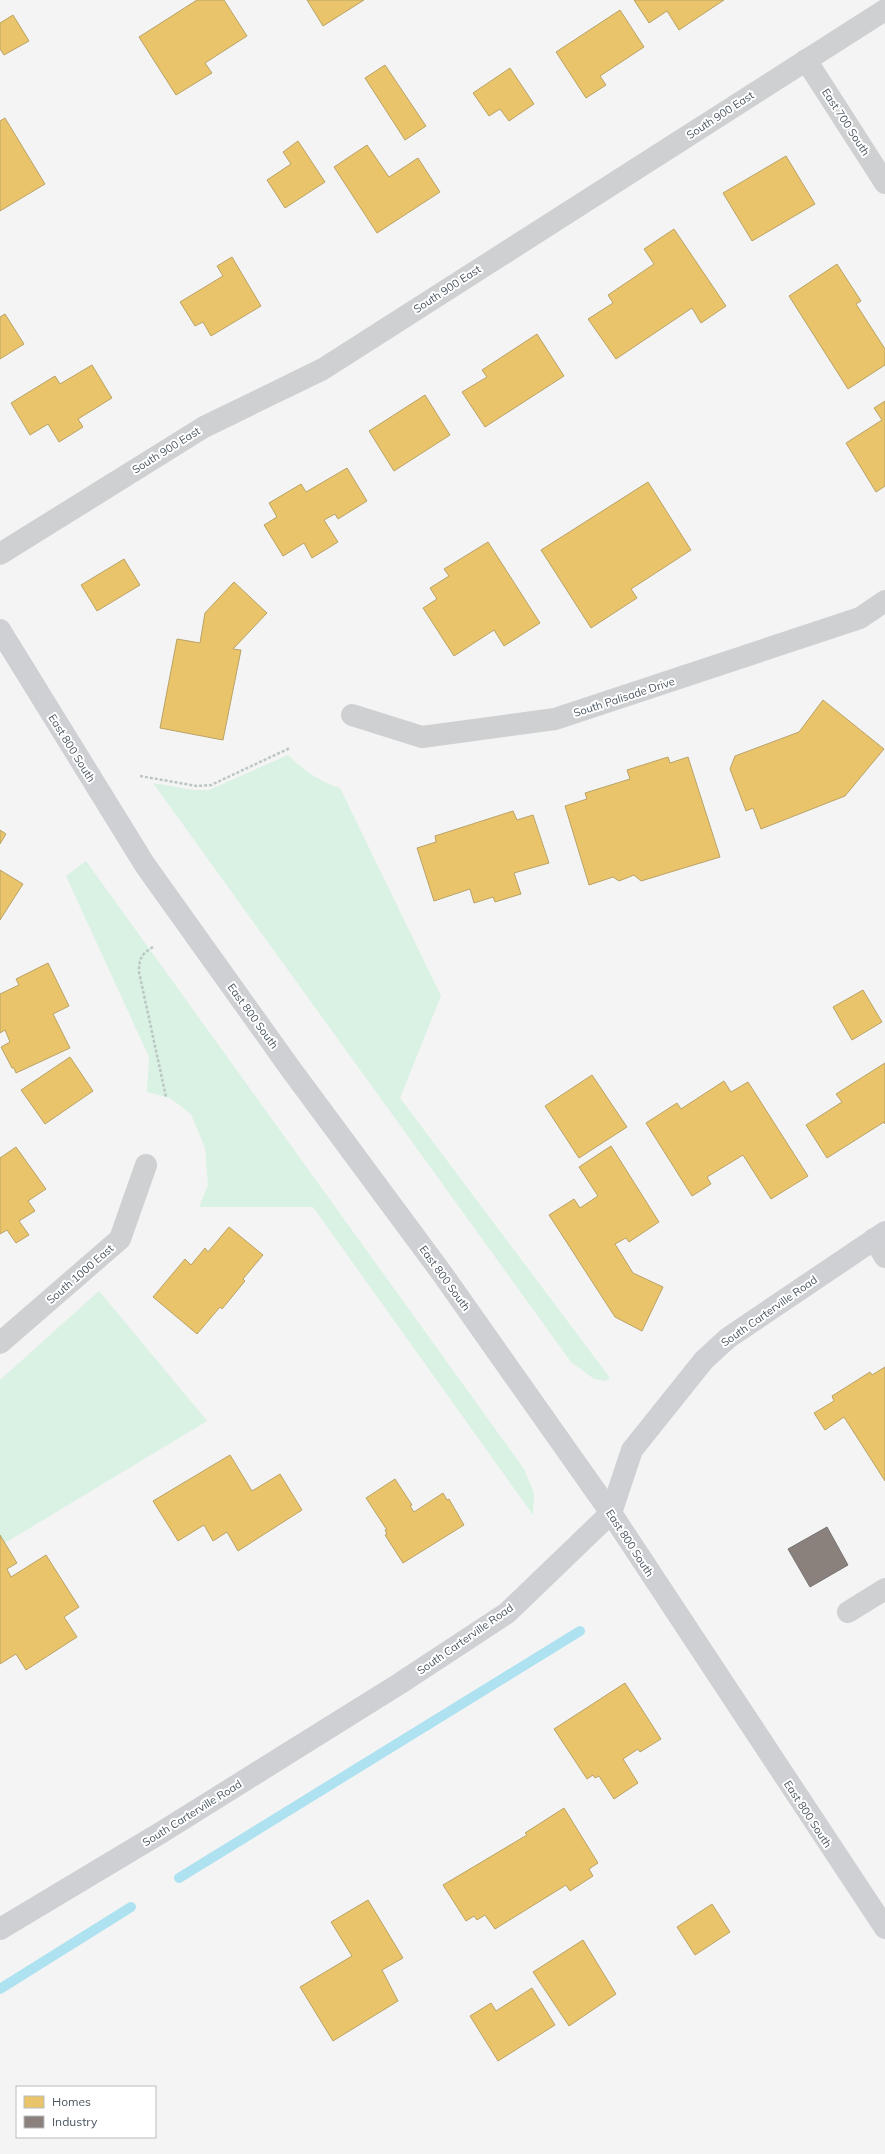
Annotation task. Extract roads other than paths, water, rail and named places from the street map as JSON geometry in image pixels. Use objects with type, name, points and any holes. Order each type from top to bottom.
[{"type":"main road","name":"East 800 South","points":[[0,630],[145,865],[441,1272],[611,1513],[885,1928]]},
{"type":"main road","name":"South Carterville Road","points":[[0,1929],[162,1832],[392,1688],[507,1613],[611,1513],[632,1450],[704,1360],[728,1338],[879,1235]]},
{"type":"street","name":"South 900 East","points":[[0,554],[204,427],[323,369],[885,10]]},
{"type":"street","name":"East 700 South","points":[[806,60],[885,183]]},
{"type":"street","name":"South Palisade Drive","points":[[352,715],[422,737],[555,719],[860,618],[885,601]]},
{"type":"street","name":"South 1000 East","points":[[0,1344],[120,1239],[146,1165]]},
{"type":"street","points":[[879,1235],[885,1257]]},
{"type":"street","points":[[848,1612],[885,1589]]},
{"type":"waterway","points":[[179,1878],[580,1631]]},
{"type":"waterway","points":[[0,1989],[131,1907]]}]
